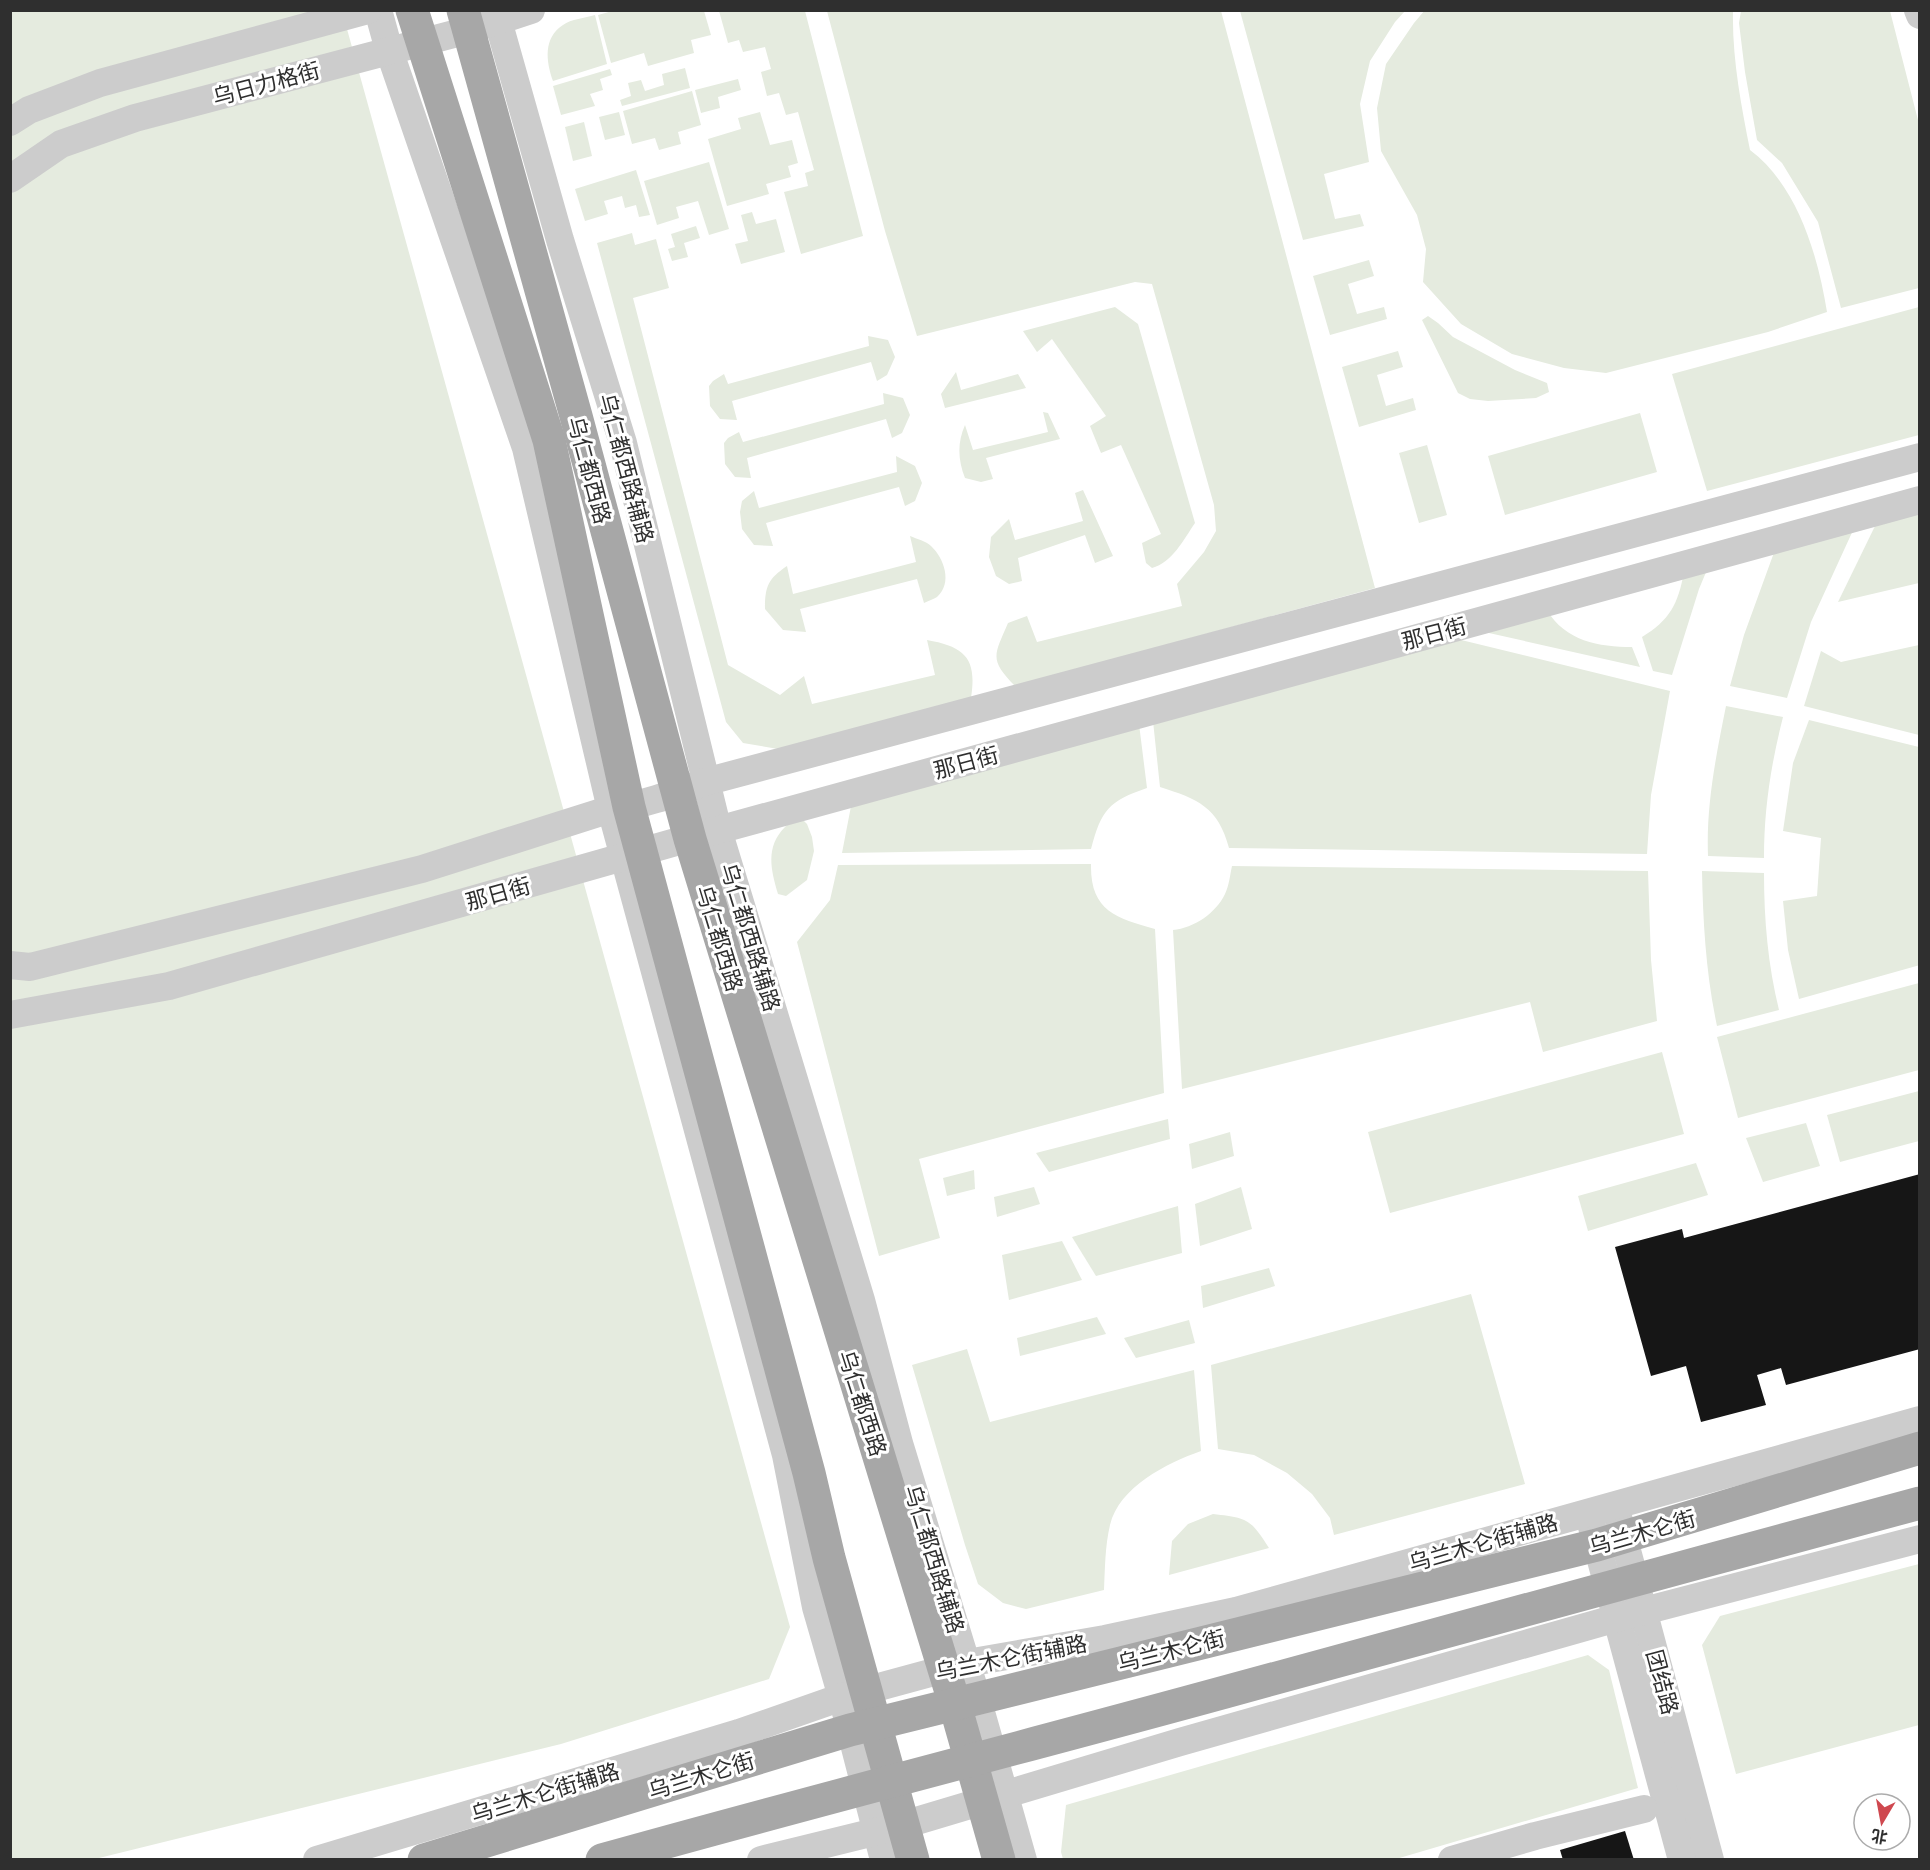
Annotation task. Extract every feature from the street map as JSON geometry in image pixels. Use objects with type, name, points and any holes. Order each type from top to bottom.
[{"type":"main road","name":"乌仁都西路","points":[[412,10],[549,440],[620,808],[809,1473],[829,1558],[855,1694],[877,1784],[890,1829],[913,1860]]},
{"type":"main road","name":"乌仁都西路","points":[[481,17],[579,428],[691,787],[883,1466],[966,1701],[993,1797],[999,1860]]},
{"type":"main road","name":"乌兰木仑街","points":[[424,1860],[863,1727],[1610,1542],[1920,1448]]},
{"type":"main road","name":"乌兰木仑街","points":[[602,1860],[982,1757],[1626,1600],[1920,1503]]},
{"type":"street","name":"乌日力格街","points":[[10,122],[29,111],[100,83],[368,10]]},
{"type":"street","points":[[378,10],[389,50],[526,448],[620,808]]},
{"type":"street","name":"乌日力格街","points":[[10,179],[61,144],[135,118],[421,42],[481,17],[531,10]]},
{"type":"street","points":[[1918,10],[1920,15]]},
{"type":"street","name":"那日街","points":[[10,965],[30,967],[422,870],[691,787],[1920,457]]},
{"type":"street","name":"那日街","points":[[10,1015],[169,986],[704,834],[1920,500]]},
{"type":"street","name":"乌兰木仑街辅路","points":[[317,1860],[353,1855],[855,1694],[955,1666],[1105,1639],[1236,1611],[1920,1420]]},
{"type":"street","name":"团结路","points":[[1601,1508],[1626,1600],[1710,1860]]},
{"type":"street","points":[[761,1860],[890,1829],[1180,1742],[1626,1600],[1920,1539]]},
{"type":"street","points":[[1626,1600],[1682,1860]]},
{"type":"street","points":[[993,1797],[1023,1860]]},
{"type":"street","points":[[1452,1860],[1538,1848],[1644,1809]]},
{"type":"street","points":[[884,1860],[890,1829]]},
{"type":"shaded area","points":[[616,10],[704,11],[711,35],[691,40],[694,53],[648,66],[644,53],[611,63],[598,15]]},
{"type":"shaded area","points":[[1425,10],[1733,11],[1740,98],[1750,150],[1767,165],[1793,202],[1818,268],[1827,312],[1768,332],[1606,373],[1564,368],[1512,354],[1461,324],[1423,282],[1426,249],[1417,215],[1381,151],[1377,108],[1386,64]]},
{"type":"shaded area","points":[[10,11],[342,11],[790,1627],[769,1679],[561,1744],[99,1858],[10,1859]]},
{"type":"shaded area","points":[[719,11],[805,11],[863,236],[801,254],[784,192],[808,186],[805,173],[814,170],[798,112],[786,115],[779,93],[767,96],[761,72],[771,69],[765,47],[743,52],[739,40],[728,43]]},
{"type":"shaded area","points":[[827,11],[1221,11],[1375,588],[1015,686],[1001,669],[996,657],[1008,623],[1027,616],[1037,642],[1182,606],[1177,584],[1204,552],[1216,531],[1214,505],[1152,284],[1135,282],[917,336],[885,231]]},
{"type":"shaded area","points":[[1240,11],[1405,11],[1395,22],[1370,61],[1360,104],[1369,162],[1324,174],[1335,219],[1360,214],[1364,226],[1303,240]]},
{"type":"shaded area","points":[[1741,11],[1890,11],[1919,124],[1919,288],[1841,308],[1818,222],[1782,163],[1757,140],[1745,72],[1739,23]]},
{"type":"shaded area","points":[[595,15],[607,64],[553,81],[548,58],[552,36],[566,23]]},
{"type":"shaded area","points":[[685,68],[690,88],[622,106],[620,100],[631,96],[628,83],[641,80],[645,91],[664,85],[662,74]]},
{"type":"shaded area","points":[[610,69],[612,75],[600,79],[603,90],[590,94],[595,106],[561,115],[553,86]]},
{"type":"shaded area","points":[[738,79],[741,90],[718,97],[720,108],[701,113],[695,90]]},
{"type":"shaded area","points":[[692,91],[701,125],[678,132],[681,144],[659,150],[655,138],[632,144],[623,111]]},
{"type":"shaded area","points":[[619,112],[625,135],[605,140],[599,117]]},
{"type":"shaded area","points":[[760,112],[770,145],[792,140],[798,163],[788,166],[791,177],[766,184],[769,194],[727,206],[708,139],[741,129],[738,118]]},
{"type":"shaded area","points":[[584,122],[592,156],[573,161],[565,127]]},
{"type":"shaded area","points":[[709,162],[729,229],[709,235],[698,201],[676,207],[679,218],[657,225],[644,181]]},
{"type":"shaded area","points":[[636,170],[650,215],[639,217],[636,205],[625,208],[622,196],[604,201],[608,214],[585,221],[575,189]]},
{"type":"shaded area","points":[[752,212],[756,224],[776,219],[785,252],[741,264],[735,244],[748,241],[741,215]]},
{"type":"shaded area","points":[[696,226],[700,238],[684,243],[688,257],[672,261],[668,249],[675,247],[671,234]]},
{"type":"shaded area","points":[[632,233],[635,245],[656,239],[669,288],[633,298],[728,665],[780,695],[804,676],[812,704],[935,675],[927,640],[951,647],[966,657],[972,673],[971,698],[778,749],[743,743],[726,722],[597,243]]},
{"type":"shaded area","points":[[1369,260],[1374,276],[1348,284],[1357,314],[1384,307],[1387,319],[1330,335],[1313,276]]},
{"type":"shaded area","points":[[1115,307],[1138,324],[1195,523],[1171,556],[1152,568],[1146,563],[1142,543],[1161,534],[1121,445],[1101,453],[1090,426],[1106,416],[1052,339],[1037,352],[1023,331]]},
{"type":"shaded area","points":[[1919,307],[1919,435],[1707,491],[1672,374]]},
{"type":"shaded area","points":[[1428,316],[1453,337],[1515,370],[1547,383],[1549,392],[1536,398],[1488,401],[1470,399],[1458,393],[1422,320]]},
{"type":"shaded area","points":[[868,336],[888,340],[895,357],[887,375],[877,381],[871,362],[732,401],[737,420],[720,419],[710,406],[709,386],[724,374],[728,384],[869,346]]},
{"type":"shaded area","points":[[1398,351],[1403,367],[1377,375],[1386,406],[1413,398],[1416,410],[1359,427],[1342,367]]},
{"type":"shaded area","points":[[956,372],[961,390],[1018,374],[1026,388],[945,408],[941,394]]},
{"type":"shaded area","points":[[883,393],[903,398],[910,415],[902,433],[892,438],[886,419],[747,458],[751,478],[735,477],[725,464],[724,443],[739,432],[743,442],[884,404]]},
{"type":"shaded area","points":[[1043,412],[1048,413],[1060,439],[986,458],[993,479],[981,482],[965,478],[959,452],[965,425],[973,450],[1048,432]]},
{"type":"shaded area","points":[[1640,413],[1657,472],[1505,515],[1488,456]]},
{"type":"shaded area","points":[[1427,445],[1447,515],[1419,523],[1399,453]]},
{"type":"shaded area","points":[[896,456],[915,466],[922,483],[915,501],[905,506],[899,487],[766,523],[773,546],[754,545],[742,529],[740,512],[742,501],[754,491],[759,508],[897,472]]},
{"type":"shaded area","points":[[1083,490],[1113,556],[1095,563],[1085,535],[1018,558],[1022,581],[1009,584],[996,576],[989,557],[991,537],[1009,519],[1015,540],[1083,521],[1075,493]]},
{"type":"shaded area","points":[[1919,512],[1919,583],[1838,602],[1876,524]]},
{"type":"shaded area","points":[[1855,526],[1811,622],[1787,698],[1730,686],[1744,635],[1776,547]]},
{"type":"shaded area","points":[[910,536],[929,544],[940,557],[946,578],[945,585],[937,597],[924,603],[917,579],[800,609],[806,632],[783,630],[765,609],[769,584],[787,566],[793,594],[916,562]]},
{"type":"shaded area","points":[[1709,565],[1699,589],[1672,675],[1653,671],[1642,637],[1660,624],[1671,610],[1679,593],[1684,572]]},
{"type":"shaded area","points":[[1547,610],[1563,629],[1584,640],[1607,646],[1632,647],[1640,667],[1471,629]]},
{"type":"shaded area","points":[[1453,638],[1670,691],[1651,795],[1647,854],[1229,848],[1219,823],[1205,807],[1185,796],[1160,787],[1153,721]]},
{"type":"shaded area","points":[[1919,645],[1919,735],[1804,706],[1821,651],[1841,662]]},
{"type":"shaded area","points":[[1726,706],[1783,717],[1769,787],[1764,858],[1708,856],[1710,799]]},
{"type":"shaded area","points":[[1809,720],[1919,747],[1920,965],[1799,999],[1788,950],[1783,901],[1817,896],[1821,838],[1783,831],[1793,763]]},
{"type":"shaded area","points":[[1139,724],[1147,788],[1124,798],[1108,809],[1099,825],[1091,849],[842,853],[852,801]]},
{"type":"shaded area","points":[[801,818],[807,824],[814,851],[807,880],[786,896],[778,894],[773,876],[772,851],[774,843],[785,827]]},
{"type":"shaded area","points":[[1091,864],[1095,892],[1108,910],[1128,921],[1155,929],[1164,1093],[919,1159],[940,1238],[879,1256],[797,942],[830,900],[838,865]]},
{"type":"shaded area","points":[[1232,866],[1648,871],[1651,960],[1657,1021],[1543,1052],[1530,1002],[1182,1089],[1173,930],[1196,923],[1216,907],[1226,891]]},
{"type":"shaded area","points":[[1702,871],[1764,873],[1767,942],[1779,1010],[1717,1026],[1706,948]]},
{"type":"shaded area","points":[[1919,983],[1919,1070],[1738,1118],[1717,1037]]},
{"type":"shaded area","points":[[1662,1052],[1684,1134],[1390,1213],[1368,1132]]},
{"type":"shaded area","points":[[1919,1091],[1919,1141],[1840,1162],[1827,1115]]},
{"type":"shaded area","points":[[1168,1119],[1170,1139],[1049,1172],[1036,1153]]},
{"type":"shaded area","points":[[1806,1123],[1820,1166],[1763,1182],[1746,1138]]},
{"type":"shaded area","points":[[1230,1132],[1234,1156],[1192,1169],[1189,1144]]},
{"type":"shaded area","points":[[1696,1163],[1708,1195],[1588,1231],[1578,1196]]},
{"type":"shaded area","points":[[974,1170],[975,1189],[947,1196],[943,1178]]},
{"type":"shaded area","points":[[1034,1187],[1040,1204],[997,1217],[994,1197]]},
{"type":"shaded area","points":[[1241,1187],[1252,1229],[1200,1246],[1195,1204]]},
{"type":"shaded area","points":[[1178,1206],[1182,1253],[1096,1276],[1072,1237]]},
{"type":"shaded area","points":[[1062,1241],[1082,1280],[1009,1300],[1002,1255]]},
{"type":"shaded area","points":[[1269,1268],[1275,1286],[1203,1308],[1201,1286]]},
{"type":"shaded area","points":[[1471,1294],[1525,1484],[1334,1535],[1330,1518],[1312,1494],[1287,1473],[1254,1455],[1218,1449],[1211,1365]]},
{"type":"shaded area","points":[[1097,1317],[1106,1334],[1020,1356],[1017,1338]]},
{"type":"shaded area","points":[[1189,1320],[1195,1343],[1136,1358],[1124,1338]]},
{"type":"shaded area","points":[[967,1349],[990,1422],[1194,1370],[1201,1451],[1174,1462],[1146,1478],[1123,1499],[1110,1525],[1104,1590],[1026,1609],[1003,1603],[978,1584],[912,1365]]},
{"type":"shaded area","points":[[1213,1514],[1247,1521],[1269,1548],[1169,1575],[1172,1541],[1188,1524]]},
{"type":"shaded area","points":[[1919,1564],[1919,1725],[1736,1774],[1702,1645],[1720,1616]]},
{"type":"shaded area","points":[[1588,1655],[1609,1670],[1638,1788],[1396,1859],[1063,1859],[1061,1852],[1066,1805]]},
{"type":"building","points":[[1920,1174],[1920,1349],[1786,1385],[1781,1368],[1757,1375],[1766,1405],[1701,1422],[1686,1366],[1651,1376],[1615,1247],[1682,1229],[1684,1238]]},
{"type":"building","points":[[1625,1831],[1634,1860],[1563,1860],[1560,1850]]}]
